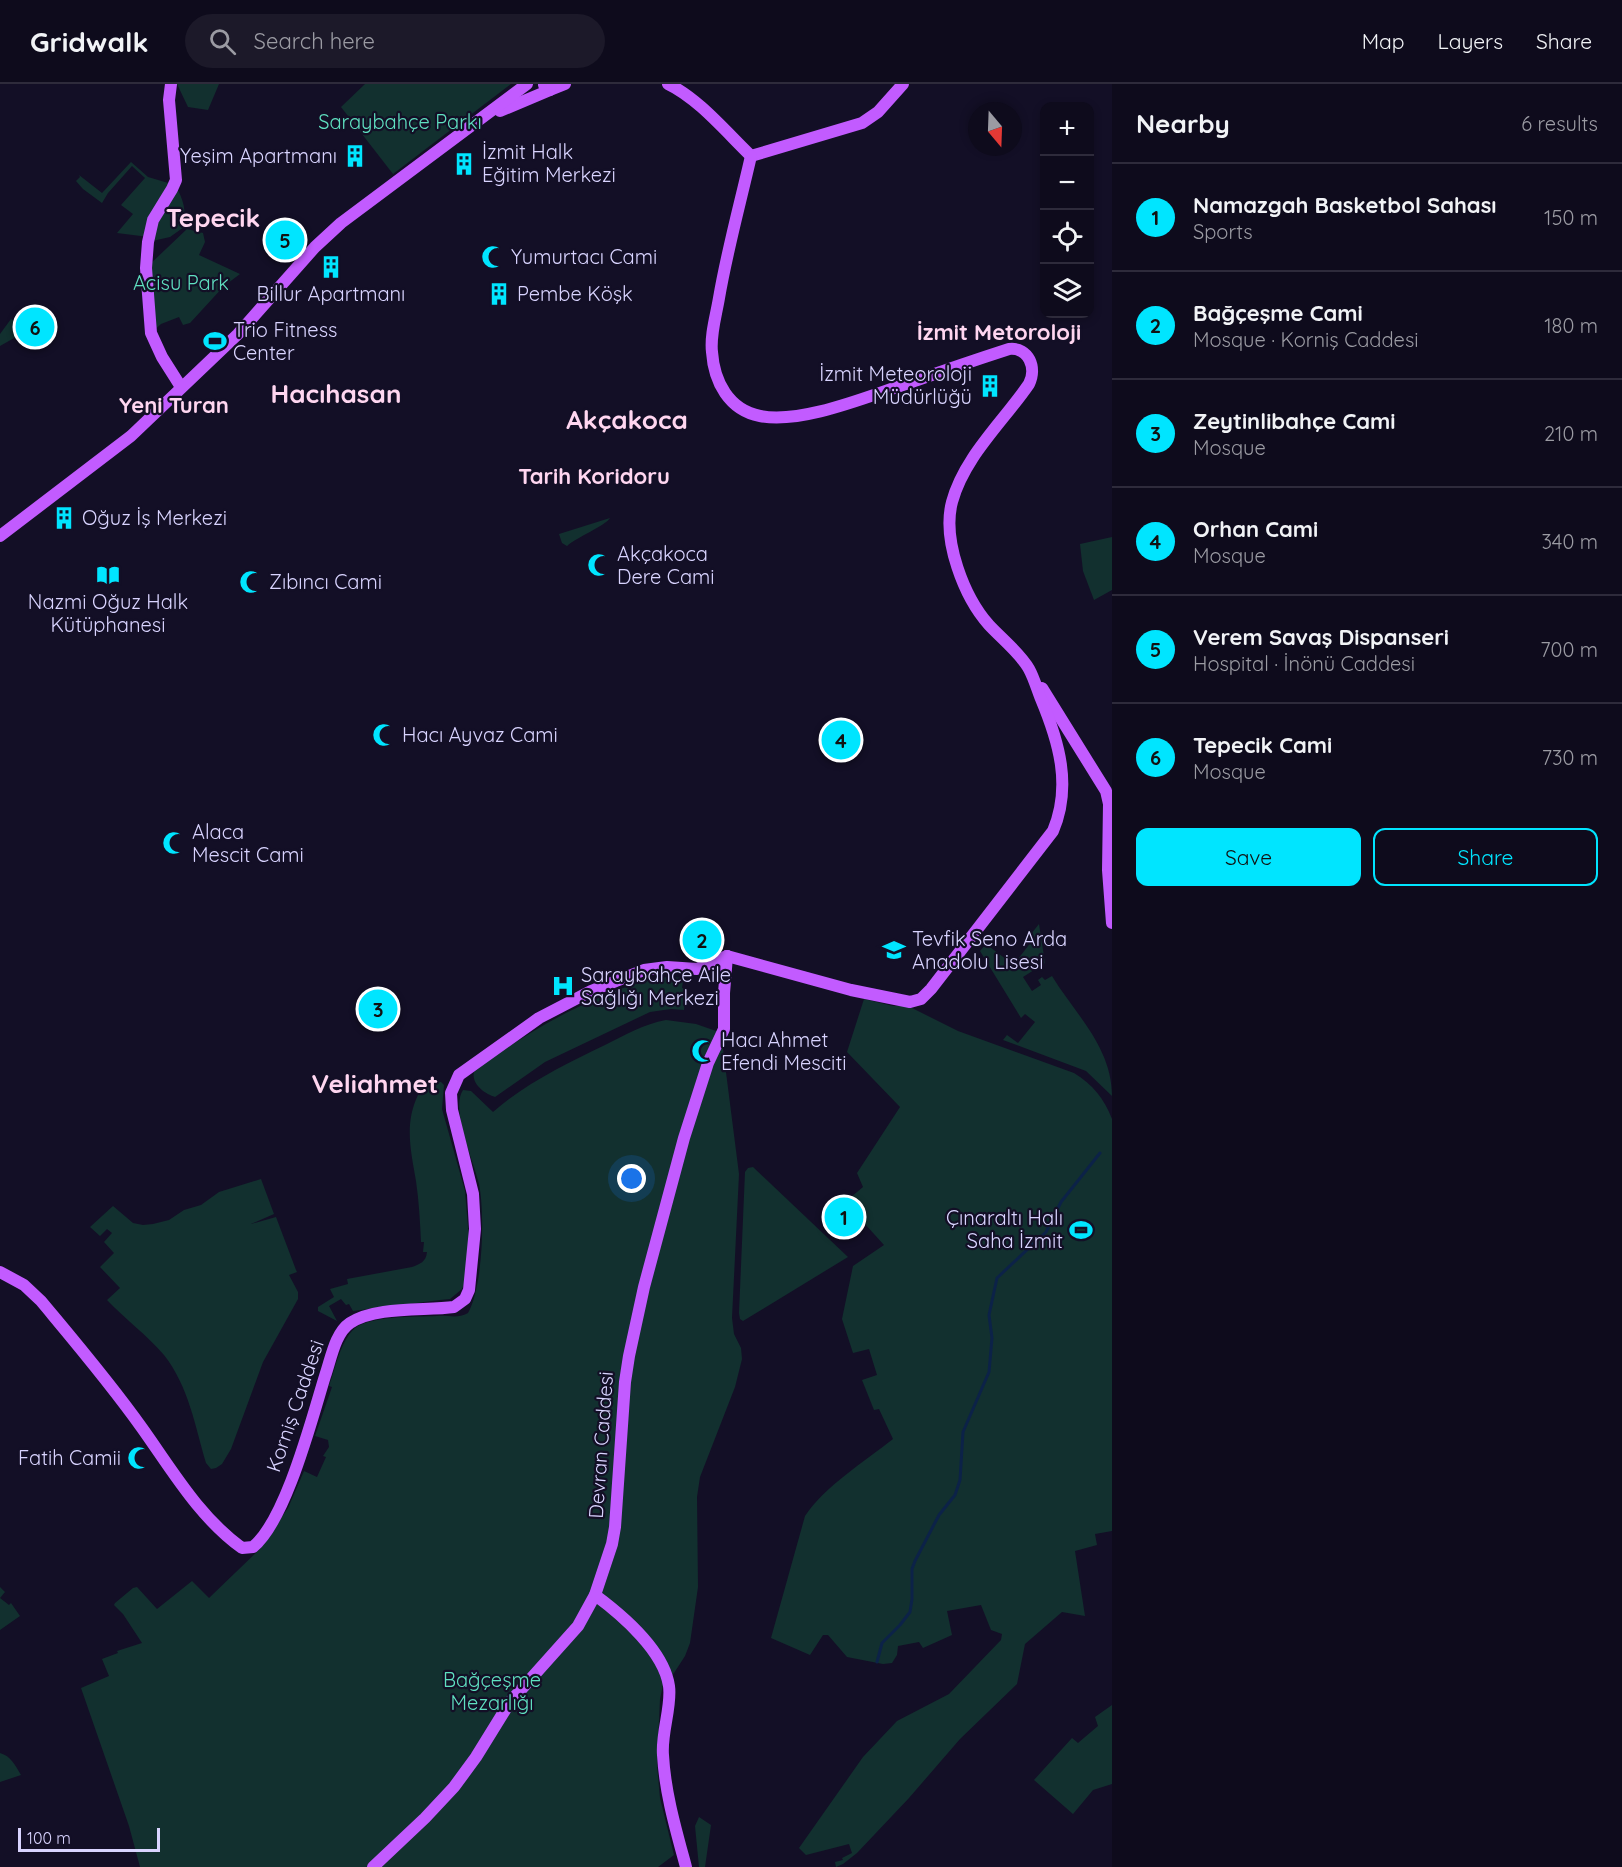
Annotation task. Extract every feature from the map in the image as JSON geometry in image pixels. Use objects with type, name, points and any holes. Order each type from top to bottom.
[{"type":"main road","points":[[171,84],[169,100],[176,180],[153,220],[146,268],[151,333],[162,357],[181,387]]},
{"type":"main road","points":[[0,536],[131,436],[238,334],[315,247],[334,229],[527,84]]},
{"type":"main road","points":[[485,117],[547,87],[565,84]]},
{"type":"main road","points":[[668,84],[695,102],[751,156]]},
{"type":"main road","points":[[751,156],[862,123],[878,112],[903,84]]},
{"type":"main road","points":[[751,156],[724,268],[712,342],[712,358],[716,376],[728,398],[736,406],[759,416],[803,415],[877,394],[1009,349],[1018,348],[1029,358],[1032,369],[1031,379],[973,459],[952,502],[949,526],[953,551],[976,607],[988,624],[1029,668],[1050,698],[1106,791],[1109,804],[1108,885],[1112,923]]},
{"type":"main road","points":[[727,956],[890,999],[910,1002],[926,995],[1053,831],[1059,813],[1063,795],[1059,748],[1029,668]]},
{"type":"main road","name":"Korniş Caddesi","points":[[0,1272],[24,1285],[41,1301],[140,1426],[208,1518],[242,1548],[253,1547],[274,1518],[294,1473],[333,1351],[345,1327],[358,1319],[377,1314],[454,1306],[468,1295],[472,1271],[475,1211],[473,1194],[452,1110],[453,1086],[459,1075],[539,1018],[591,992],[644,970],[667,967],[697,969],[727,956]]},
{"type":"main road","name":"Devran Caddesi","points":[[373,1867],[454,1787],[476,1757],[510,1702],[578,1626],[595,1595],[609,1554],[615,1527],[625,1382],[634,1327],[691,1113],[708,1063],[724,1029],[727,956]]},
{"type":"main road","points":[[595,1595],[634,1627],[657,1659],[667,1680],[669,1697],[663,1737],[666,1790],[686,1867]]},
{"type":"green space","points":[[177,84],[219,84],[208,110],[188,107]]},
{"type":"green space","name":"Saraybahçe Parkı","points":[[365,84],[511,84],[393,174],[341,107]]},
{"type":"green space","points":[[131,162],[148,177],[175,185],[178,190],[184,205],[184,227],[170,237],[148,242],[149,237],[117,233],[133,214],[121,205],[145,178],[132,166],[102,203],[76,181],[79,175],[102,193]]},
{"type":"green space","name":"Acisu Park","points":[[187,229],[203,233],[205,242],[199,255],[240,274],[224,286],[190,323],[183,325],[179,317],[161,324],[151,333],[146,268]]},
{"type":"green space","points":[[11,319],[32,333],[23,333],[0,346],[0,334]]},
{"type":"green space","points":[[610,518],[567,546],[562,543],[559,534]]},
{"type":"green space","points":[[1112,537],[1112,590],[1094,600],[1083,571],[1080,544]]},
{"type":"green space","points":[[1039,924],[1045,963],[1023,977],[1032,991],[1041,985],[1038,980],[1042,977],[1045,980],[1052,976],[1099,1047],[1106,1062],[1112,1096],[1086,1071],[1003,1040],[1007,1035],[1018,1043],[1035,1022],[1025,1014],[1021,1018],[980,951],[986,944],[1011,963],[1015,958],[1018,959],[1035,937],[1031,934]]},
{"type":"green space","points":[[667,977],[686,978],[682,988],[686,989],[684,1010],[650,1012],[545,1062],[495,1097],[483,1091],[475,1081],[474,1072],[551,1021],[625,987]]},
{"type":"green space","points":[[864,999],[893,1006],[908,1006],[958,1031],[1074,1073],[1087,1082],[1109,1111],[1112,1119],[1112,1531],[1095,1534],[1097,1545],[1075,1551],[1085,1616],[1062,1612],[1025,1644],[1017,1684],[960,1739],[857,1853],[836,1867],[835,1862],[843,1860],[842,1858],[852,1853],[849,1844],[806,1855],[799,1848],[863,1757],[897,1721],[949,1694],[1001,1640],[1002,1634],[991,1630],[981,1605],[947,1611],[952,1635],[923,1648],[919,1642],[898,1646],[897,1655],[892,1663],[883,1664],[847,1657],[828,1635],[823,1635],[810,1655],[771,1638],[805,1516],[834,1485],[893,1439],[879,1409],[874,1410],[862,1380],[877,1375],[869,1349],[853,1353],[842,1319],[853,1266],[884,1245],[845,1202],[863,1187],[857,1173],[900,1107],[847,1052]]},
{"type":"green space","name":"Bağçeşme Mezarlığı","points":[[666,1020],[696,1024],[719,1032],[722,1041],[739,1174],[732,1318],[734,1334],[741,1348],[742,1359],[735,1387],[700,1477],[697,1497],[698,1587],[690,1643],[685,1656],[663,1685],[660,1699],[657,1765],[660,1798],[674,1855],[658,1867],[140,1867],[129,1826],[81,1688],[109,1676],[102,1659],[118,1653],[117,1651],[142,1643],[123,1614],[114,1605],[115,1603],[137,1587],[157,1609],[192,1581],[209,1598],[260,1549],[288,1508],[304,1471],[317,1477],[326,1457],[323,1456],[329,1447],[328,1440],[315,1436],[332,1387],[329,1386],[338,1357],[352,1331],[379,1319],[457,1316],[468,1313],[480,1269],[482,1213],[479,1184],[464,1136],[459,1110],[463,1090],[471,1091],[493,1112],[519,1092],[561,1067],[635,1030]]},
{"type":"green space","points":[[434,1081],[444,1085],[442,1109],[465,1191],[470,1251],[466,1280],[462,1289],[450,1299],[353,1311],[349,1304],[346,1305],[341,1299],[329,1306],[337,1321],[318,1311],[318,1307],[334,1297],[330,1289],[348,1284],[347,1279],[412,1267],[420,1264],[425,1258],[427,1252],[423,1252],[424,1242],[421,1242],[410,1127],[418,1095],[424,1086]]},
{"type":"green space","points":[[753,1167],[848,1257],[743,1321],[739,1313],[745,1172],[748,1168]]},
{"type":"green space","points":[[261,1179],[274,1214],[251,1224],[276,1217],[297,1272],[289,1275],[298,1292],[298,1299],[263,1362],[231,1449],[222,1464],[211,1469],[206,1463],[185,1393],[173,1367],[164,1355],[107,1300],[120,1288],[100,1267],[114,1253],[104,1242],[112,1233],[107,1229],[100,1236],[90,1227],[113,1206],[133,1223],[143,1225],[169,1220],[184,1210],[201,1205],[219,1192]]},
{"type":"green space","points":[[841,1200],[861,1221],[847,1233],[828,1212]]},
{"type":"green space","points":[[0,1587],[5,1592],[0,1598]]},
{"type":"green space","points":[[0,1598],[9,1605],[11,1603],[20,1616],[0,1630]]},
{"type":"green space","points":[[1112,1705],[1112,1784],[1093,1790],[1073,1814],[1034,1780],[1072,1738],[1078,1743],[1098,1726],[1095,1717]]},
{"type":"green space","points":[[0,1753],[15,1764],[21,1775],[0,1782]]},
{"type":"green space","points":[[699,1817],[711,1825],[705,1867],[699,1867],[695,1826]]},
{"type":"waterway","points":[[877,1662],[882,1643],[910,1612],[912,1569],[915,1561],[939,1515],[955,1495],[960,1480],[963,1432],[989,1372],[992,1338],[989,1315],[997,1278],[1046,1232],[1061,1202],[1100,1153]]},
{"type":"place","name":"Yeşim Apartmanı","points":[[355,156]]},
{"type":"place","name":"İzmit Halk Eğitim Merkezi","points":[[464,164]]},
{"type":"place","name":"Verem Savaş Dispanseri","points":[[285,240]]},
{"type":"place","name":"Yumurtacı Cami","points":[[493,257]]},
{"type":"place","name":"Billur Apartmanı","points":[[331,267]]},
{"type":"place","name":"Pembe Köşk","points":[[499,294]]},
{"type":"place","name":"Tepecik Cami","points":[[35,327]]},
{"type":"place","name":"Trio Fitness Center","points":[[215,341]]},
{"type":"place","name":"İzmit Meteoroloji Müdürlüğü","points":[[990,386]]},
{"type":"place","name":"Oğuz İş Merkezi","points":[[64,518]]},
{"type":"place","name":"Akçakoca Dere Cami","points":[[599,565]]},
{"type":"place","name":"Nazmi Oğuz Halk Kütüphanesi","points":[[108,575]]},
{"type":"place","name":"Zıbıncı Cami","points":[[251,582]]},
{"type":"place","name":"Hacı Ayvaz Cami","points":[[384,735]]},
{"type":"place","name":"Orhan Cami","points":[[841,740]]},
{"type":"place","name":"Alaca Mescit Cami","points":[[174,843]]},
{"type":"place","name":"Bağçeşme Cami","points":[[702,940]]},
{"type":"place","name":"Tevfik Seno Arda Anadolu Lisesi","points":[[894,950]]},
{"type":"place","name":"Saraybahçe Aile Sağlığı Merkezi","points":[[563,986]]},
{"type":"place","name":"Zeytinlibahçe Cami","points":[[378,1009]]},
{"type":"place","name":"Hacı Ahmet Efendi Mesciti","points":[[703,1051]]},
{"type":"place","name":"Namazgah Basketbol Sahası","points":[[844,1217]]},
{"type":"place","name":"Çınaraltı Halı Saha İzmit","points":[[1081,1230]]},
{"type":"place","name":"Fatih Camii","points":[[139,1458]]},
{"type":"district","name":"Tepecik","points":[[213,218]]},
{"type":"district","name":"İzmit Metoroloji","points":[[999,332]]},
{"type":"district","name":"Hacıhasan","points":[[336,394]]},
{"type":"district","name":"Yeni Turan","points":[[174,405]]},
{"type":"district","name":"Akçakoca","points":[[627,420]]},
{"type":"district","name":"Tarih Koridoru","points":[[594,476]]},
{"type":"district","name":"Veliahmet","points":[[375,1084]]}]
